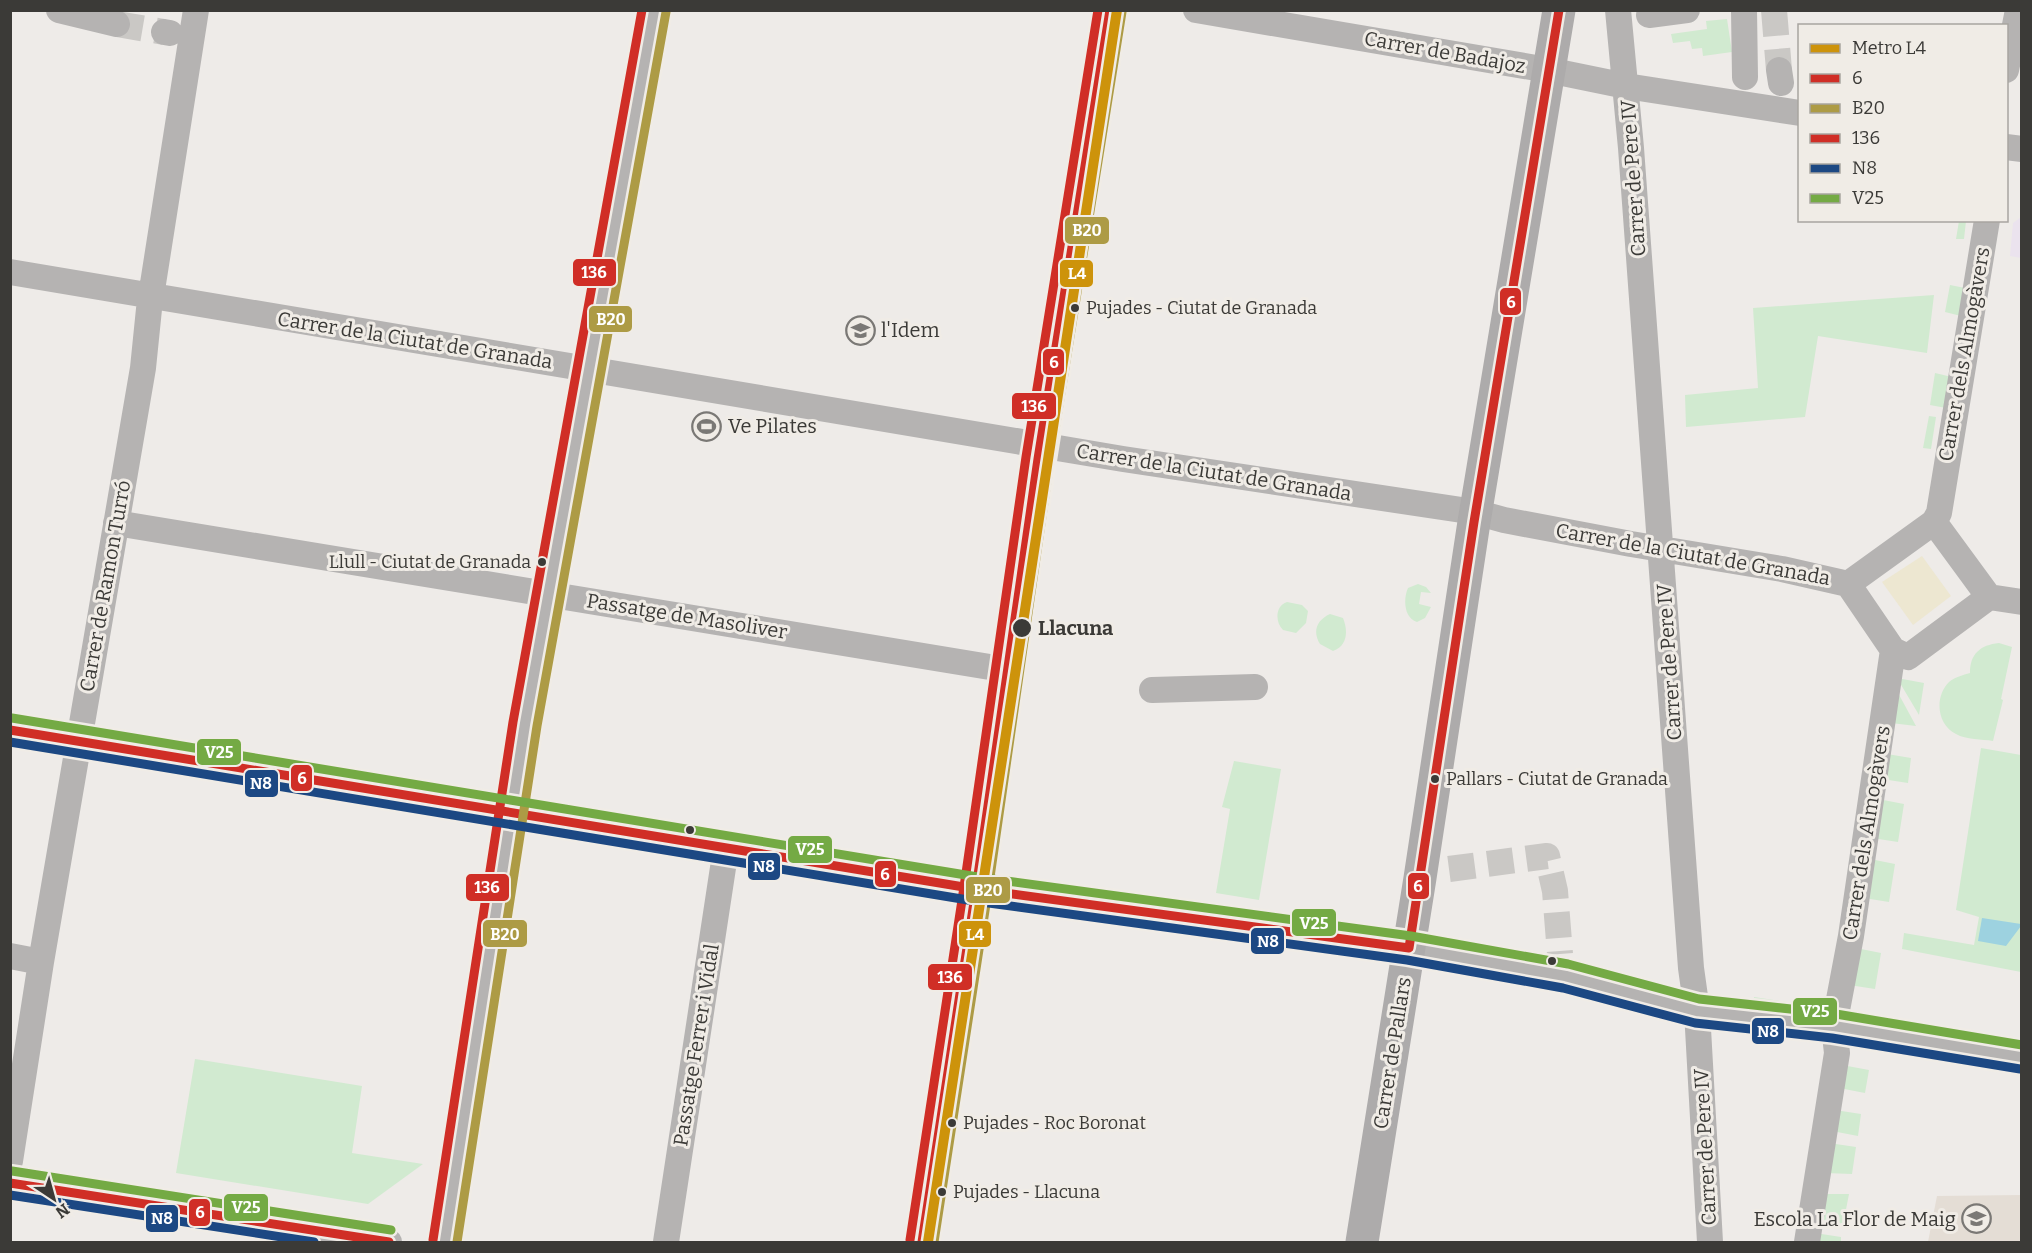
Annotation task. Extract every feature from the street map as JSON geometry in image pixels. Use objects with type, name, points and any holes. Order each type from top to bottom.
[{"type":"main road","name":"Carrer de Pallars","points":[[1362,1242],[1475,512],[1559,10]]},
{"type":"street","points":[[59,10],[117,24]]},
{"type":"street","name":"Carrer de Ramon Turró","points":[[10,1161],[41,962],[143,368],[151,297],[196,10]]},
{"type":"street","points":[[445,1242],[457,1176],[456,1166],[511,812],[654,10]]},
{"type":"street","points":[[922,1242],[1041,445],[1110,10]]},
{"type":"street","name":"Carrer de Badajoz","points":[[1196,10],[1548,70],[1626,86],[1798,113]]},
{"type":"street","name":"Carrer de Pere IV","points":[[1618,10],[1626,86],[1691,968],[1697,1011],[1710,1242]]},
{"type":"street","points":[[1649,15],[1687,10]]},
{"type":"street","points":[[1744,10],[1744,77]]},
{"type":"street","points":[[2008,65],[2018,10]]},
{"type":"street","name":"Carrer dels Almogàvers","points":[[1934,522],[1939,513],[1987,222]]},
{"type":"street","name":"Carrer de la Ciutat de Granada","points":[[10,272],[1041,445],[1475,512],[1504,520],[1782,569],[1848,584]]},
{"type":"street","points":[[1989,597],[1908,657],[1893,656],[1848,584],[1934,522],[1989,597],[2022,602]]},
{"type":"street","name":"Passatge de Masoliver","points":[[117,523],[1008,670]]},
{"type":"street","name":"Carrer dels Almogàvers","points":[[1807,1242],[1837,1053],[1836,1015],[1851,936],[1893,656]]},
{"type":"street","points":[[1152,690],[1255,687]]},
{"type":"street","points":[[10,730],[976,889],[1409,948],[1566,976],[1697,1011],[1836,1015],[2022,1057]]},
{"type":"street","name":"Passatge Ferrer i Vidal","points":[[666,1242],[726,848]]},
{"type":"street","points":[[10,956],[41,962]]},
{"type":"street","points":[[10,1183],[389,1242]]},
{"type":"shaded area","points":[[2021,217],[2021,258],[2010,256],[2013,223]]},
{"type":"shaded area","name":"Escola La Flor de Maig","points":[[2021,1195],[2021,1242],[1928,1242],[1937,1196]]},
{"type":"green space","points":[[1727,19],[1732,52],[1703,56],[1702,48],[1692,49],[1690,41],[1673,43],[1671,34],[1707,29],[1706,21]]},
{"type":"green space","points":[[1959,222],[1966,222],[1964,239],[1956,239]]},
{"type":"green space","points":[[1950,285],[1965,288],[1961,316],[1945,312]]},
{"type":"green space","points":[[1934,295],[1927,353],[1818,336],[1805,417],[1686,427],[1685,395],[1758,388],[1753,308]]},
{"type":"green space","points":[[1935,373],[1952,377],[1946,408],[1930,405]]},
{"type":"green space","points":[[1929,416],[1936,417],[1931,449],[1923,448]]},
{"type":"green space","points":[[1418,584],[1426,587],[1431,593],[1421,592],[1419,604],[1431,607],[1425,618],[1417,622],[1409,617],[1405,597],[1408,588]]},
{"type":"green space","points":[[1287,602],[1302,605],[1308,611],[1306,623],[1296,633],[1280,627],[1278,611]]},
{"type":"green space","points":[[1330,614],[1343,618],[1346,628],[1344,642],[1333,651],[1320,644],[1316,635],[1319,623]]},
{"type":"green space","points":[[1999,643],[2012,647],[1993,741],[1960,736],[1950,730],[1941,718],[1941,695],[1949,682],[1956,677],[1970,673],[1974,656],[1981,648]]},
{"type":"green space","points":[[1897,678],[1924,683],[1919,715]]},
{"type":"green space","points":[[1897,691],[1916,726],[1891,723]]},
{"type":"green space","points":[[1981,748],[2021,755],[2021,972],[1902,949],[1904,933],[1974,945],[1979,917],[1956,910]]},
{"type":"green space","points":[[1887,754],[1911,758],[1908,783],[1882,779]]},
{"type":"green space","points":[[1234,761],[1281,769],[1259,900],[1216,893],[1230,809],[1222,807]]},
{"type":"green space","points":[[1878,799],[1904,804],[1898,842],[1872,838]]},
{"type":"green space","points":[[1870,859],[1895,864],[1889,902],[1864,898]]},
{"type":"green space","points":[[1856,948],[1881,953],[1875,989],[1849,985]]},
{"type":"green space","points":[[1754,997],[1787,1002],[1786,1006],[1754,1001]]},
{"type":"green space","points":[[1890,1017],[1921,1022],[1920,1027],[1889,1021]]},
{"type":"green space","points":[[195,1059],[362,1086],[352,1153],[423,1164],[368,1204],[176,1173]]},
{"type":"green space","points":[[1842,1065],[1869,1070],[1865,1093],[1839,1088]]},
{"type":"green space","points":[[1835,1110],[1861,1114],[1858,1136],[1832,1131]]},
{"type":"green space","points":[[1829,1143],[1856,1147],[1852,1174],[1825,1173]]},
{"type":"green space","points":[[1821,1194],[1849,1194],[1843,1225],[1817,1221]]},
{"type":"green space","points":[[1815,1233],[1841,1237],[1841,1242],[1813,1242]]},
{"type":"sand","points":[[1922,556],[1951,596],[1913,625],[1882,582]]},
{"type":"water","points":[[1982,918],[2021,924],[2021,926],[2006,946],[1978,941]]},
{"type":"tunnel","points":[[1774,10],[1779,70]]},
{"type":"tunnel","points":[[117,24],[164,32]]},
{"type":"tunnel","points":[[1449,869],[1547,856],[1555,891],[1560,954]]},
{"type":"metro line","name":"L4","points":[[928,1242],[1117,10]]},
{"type":"transit line","name":"136","points":[[433,1240],[513,722],[642,10]]},
{"type":"transit line","name":"136","points":[[910,1240],[1026,457],[1098,10]]},
{"type":"transit line","name":"6","points":[[922,1242],[1038,459],[1110,10]]},
{"type":"transit line","name":"6","points":[[10,730],[976,889],[1409,948],[1474,522],[1559,10]]},
{"type":"transit line","name":"B20","points":[[457,1242],[537,726],[666,12]]},
{"type":"transit line","name":"B20","points":[[934,1242],[988,891],[1050,461],[1122,12]]},
{"type":"transit line","name":"V25","points":[[12,718],[978,877],[1411,936],[1568,964],[1699,999],[1836,1014],[2022,1045]]},
{"type":"transit line","name":"N8","points":[[10,742],[974,901],[1407,960],[1563,988],[1695,1023],[1832,1038],[2020,1069]]},
{"type":"transit line","name":"V25","points":[[12,1171],[391,1230]]},
{"type":"transit line","name":"6","points":[[10,1183],[389,1242]]},
{"type":"transit line","name":"N8","points":[[10,1195],[314,1242]]},
{"type":"place","name":"Pujades - Ciutat de Granada","points":[[1075,308]]},
{"type":"place","name":"l'Idem","points":[[860,330]]},
{"type":"place","name":"Ve Pilates","points":[[707,426]]},
{"type":"place","name":"Llull - Ciutat de Granada","points":[[542,562]]},
{"type":"place","name":"Llacuna","points":[[1022,628]]},
{"type":"place","name":"Pallars - Ciutat de Granada","points":[[1435,779]]},
{"type":"place","name":"Pujades - Roc Boronat","points":[[952,1123]]},
{"type":"place","name":"Pujades - Llacuna","points":[[942,1192]]},
{"type":"place","name":"Escola La Flor de Maig","points":[[1977,1219]]}]
